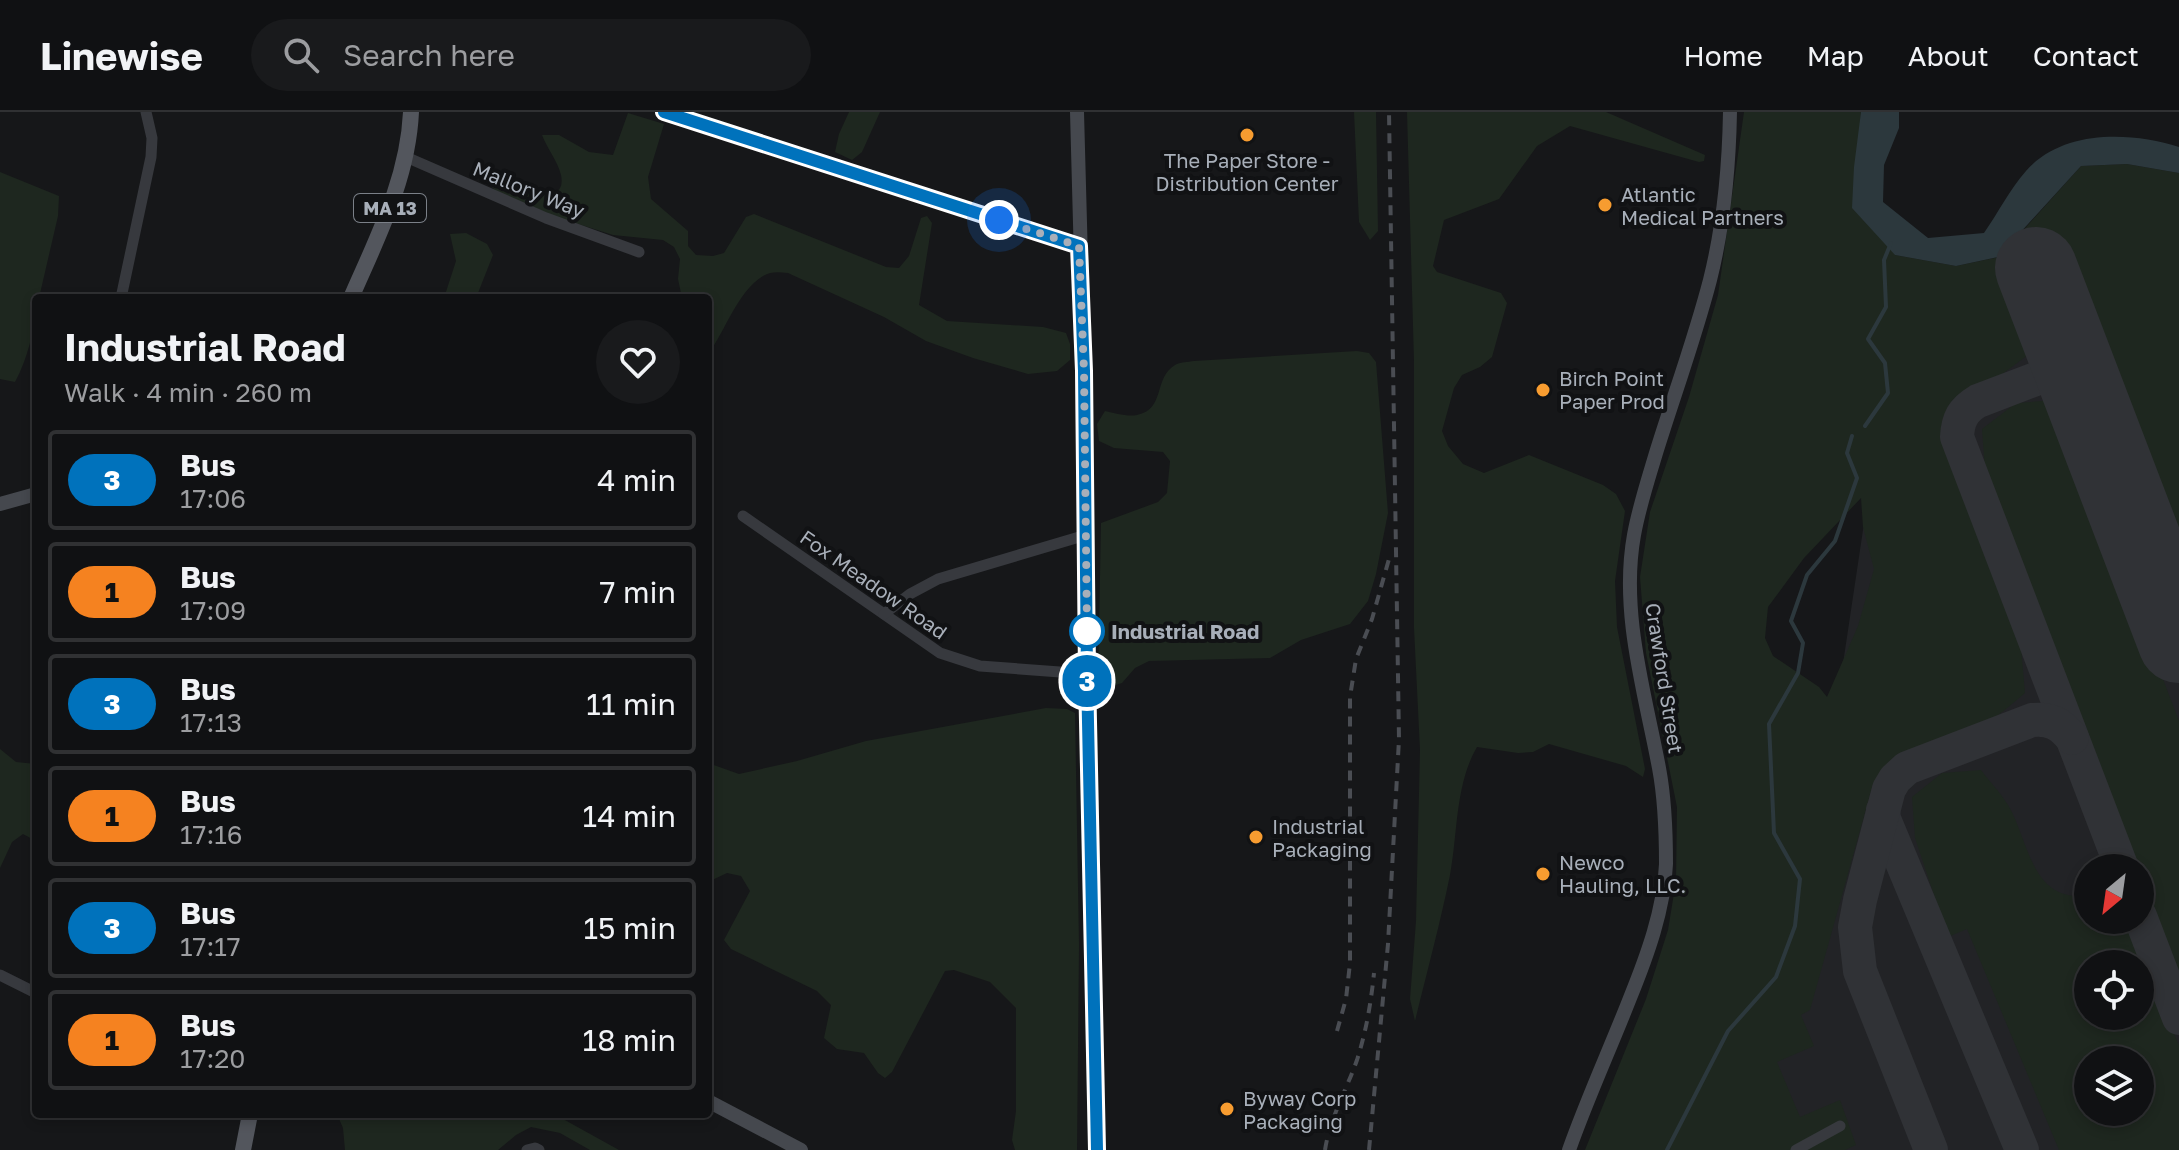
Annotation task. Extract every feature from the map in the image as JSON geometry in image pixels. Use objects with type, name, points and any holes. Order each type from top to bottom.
[{"type":"main road","name":"MA 13","points":[[353,294],[393,201],[406,157],[411,112]]},
{"type":"main road","points":[[243,1150],[249,1118]]},
{"type":"street","points":[[122,294],[151,157],[152,138],[146,112]]},
{"type":"street","points":[[664,112],[1079,246]]},
{"type":"street","points":[[1077,112],[1097,1150]]},
{"type":"street","name":"Crawford Street","points":[[1569,1150],[1641,970],[1662,896],[1666,866],[1664,809],[1634,638],[1631,603],[1633,537],[1644,491],[1710,280],[1728,184],[1730,112]]},
{"type":"street","name":"Mallory Way","points":[[406,157],[546,218],[639,252]]},
{"type":"street","points":[[0,504],[32,495]]},
{"type":"street","name":"Fox Meadow Road","points":[[743,516],[940,653],[993,668],[1087,674]]},
{"type":"street","points":[[884,614],[910,594],[938,579],[1086,535]]},
{"type":"street","points":[[0,975],[32,991]]},
{"type":"street","points":[[712,1103],[801,1150]]},
{"type":"street","points":[[1796,1150],[1840,1126]]},
{"type":"street","points":[[527,1150],[539,1150]]},
{"type":"shaded area","points":[[849,112],[880,112],[862,152],[852,160],[835,152]]},
{"type":"shaded area","points":[[1354,112],[1376,112],[1378,231],[1370,240],[1359,222]]},
{"type":"shaded area","points":[[1407,112],[1606,112],[1705,155],[1704,161],[1699,162],[1570,126],[1537,146],[1499,199],[1444,220],[1433,266],[1437,272],[1501,293],[1507,303],[1492,357],[1480,367],[1462,375],[1454,388],[1442,431],[1448,446],[1463,464],[1484,473],[1529,455],[1603,485],[1616,494],[1625,511],[1615,581],[1617,627],[1645,769],[1643,777],[1626,766],[1549,744],[1533,752],[1518,753],[1477,747],[1461,793],[1450,875],[1415,1021],[1410,999],[1416,921],[1420,750],[1414,628],[1414,361]]},
{"type":"shaded area","points":[[1744,112],[1861,112],[1860,130],[1895,255],[1956,266],[1999,257],[2081,166],[2127,164],[2179,173],[2179,563],[2061,255],[2009,277],[2036,349],[1958,402],[1948,419],[1946,438],[2021,647],[2025,693],[1976,728],[1897,761],[1873,784],[1810,1010],[1801,1015],[1814,1046],[1777,1062],[1800,1117],[1840,1100],[1856,1145],[1845,1150],[1585,1150],[1646,999],[1668,930],[1676,881],[1677,807],[1646,653],[1640,577],[1650,512],[1689,397],[1718,295]],"holes":[[[1861,498],[1863,527],[1874,569],[1858,626],[1827,697],[1819,687],[1773,656],[1765,638],[1768,607],[1804,558]]]},
{"type":"shaded area","points":[[1861,112],[1899,112],[1899,128],[1884,165],[1883,202],[1928,238],[1984,233],[2026,171],[2041,157],[2078,141],[2119,137],[2179,147],[2179,173],[2127,164],[2081,166],[1998,257],[1956,266],[1895,255],[1852,208]]},
{"type":"shaded area","points":[[628,113],[664,124],[648,177],[651,199],[688,231],[688,246],[696,255],[724,253],[746,217],[754,214],[886,267],[899,268],[909,256],[921,218],[927,216],[932,223],[919,305],[947,321],[1043,327],[1066,333],[1070,360],[1057,371],[1028,374],[973,358],[926,341],[884,317],[788,273],[778,272],[763,276],[746,292],[712,348],[712,294],[681,294],[678,279],[680,259],[674,247],[663,240],[613,235],[556,217],[496,191],[487,182],[489,177],[533,192],[555,192],[561,186],[561,175],[542,135],[559,135],[589,152],[613,155]]},
{"type":"shaded area","points":[[0,172],[59,196],[58,216],[40,294],[32,294],[32,333],[24,363],[15,382],[0,379]]},
{"type":"shaded area","points":[[466,233],[487,244],[493,255],[478,294],[445,294],[456,261],[450,234]]},
{"type":"shaded area","points":[[2052,253],[2105,269],[2179,435],[2179,1150],[1729,1150],[1816,844],[1903,279]]},
{"type":"shaded area","points":[[1357,351],[1369,353],[1376,362],[1388,513],[1368,601],[1350,624],[1301,640],[1270,658],[1149,661],[1135,668],[1122,683],[1106,688],[1098,684],[1101,523],[1158,502],[1167,493],[1170,461],[1163,452],[1114,448],[1099,441],[1097,424],[1105,411],[1129,416],[1146,412],[1156,400],[1168,371],[1182,363]]},
{"type":"shaded area","points":[[2056,400],[2179,721],[2179,990],[2154,925],[2154,854],[2127,854],[2019,571],[1985,470],[1982,429],[2016,403]]},
{"type":"shaded area","points":[[1046,708],[1067,709],[1075,713],[1079,945],[1077,1150],[1015,1150],[1012,1140],[1016,1111],[1016,1008],[990,982],[954,970],[945,971],[892,1072],[885,1078],[864,1053],[837,1049],[824,1038],[831,1005],[817,991],[731,949],[724,940],[750,891],[741,876],[727,873],[712,880],[712,764],[739,774],[866,741]]},
{"type":"shaded area","points":[[0,749],[16,762],[32,764],[32,839],[23,834],[12,842],[0,868]]},
{"type":"shaded area","points":[[1981,770],[2008,805],[2043,880],[2054,890],[2074,895],[2074,934],[2130,934],[2137,950],[2074,950],[2074,1030],[2154,1030],[2154,988],[2179,1045],[2179,1150],[2059,1150],[1967,929],[1948,937],[1915,838],[1912,797],[1942,773]]},
{"type":"shaded area","points":[[339,1118],[561,1118],[619,1150],[590,1150],[560,1133],[531,1127],[498,1150],[345,1150]]},
{"type":"waterway","points":[[1865,426],[1888,393],[1885,363],[1868,339],[1886,307],[1884,260],[1891,243]]},
{"type":"waterway","points":[[1667,1150],[1728,1031],[1776,977],[1795,926],[1800,879],[1774,833],[1769,724],[1798,673],[1803,643],[1791,621],[1807,575],[1835,541],[1857,478],[1847,453],[1852,436]]},
{"type":"taxiway","points":[[2087,401],[2068,381],[2041,377],[1973,404],[1962,416],[1957,437],[2117,854]]},
{"type":"taxiway","points":[[1931,1150],[1860,971],[1855,927],[1889,789],[1907,768],[2032,720],[2055,723],[2072,738]]},
{"type":"taxiway","points":[[1883,810],[1884,819],[2022,1150]]},
{"type":"taxiway","points":[[2147,934],[2179,1018]]},
{"type":"runway","points":[[2036,268],[2179,642]]},
{"type":"railway","points":[[1369,1150],[1388,944],[1399,739],[1389,112]]},
{"type":"railway","points":[[1337,1031],[1346,999],[1350,963],[1350,697],[1356,659],[1372,619],[1389,559]]},
{"type":"railway","points":[[1325,1150],[1334,1116],[1360,1049],[1374,973]]},
{"type":"bus line","name":"3","points":[[664,112],[1079,246],[1084,371],[1097,1150]]},
{"type":"place","name":"The Paper Store - Distribution Center","points":[[1247,135]]},
{"type":"place","name":"Atlantic Medical Partners","points":[[1605,205]]},
{"type":"place","name":"Birch Point Paper Prod","points":[[1543,390]]},
{"type":"place","name":"Industrial Road","points":[[1087,631]]},
{"type":"place","name":"Industrial Packaging","points":[[1256,837]]},
{"type":"place","name":"Newco Hauling, LLC.","points":[[1543,874]]},
{"type":"place","name":"Byway Corp Packaging","points":[[1227,1109]]},
{"type":"route","points":[[999,220],[1079,246],[1084,371],[1087,631]]}]
